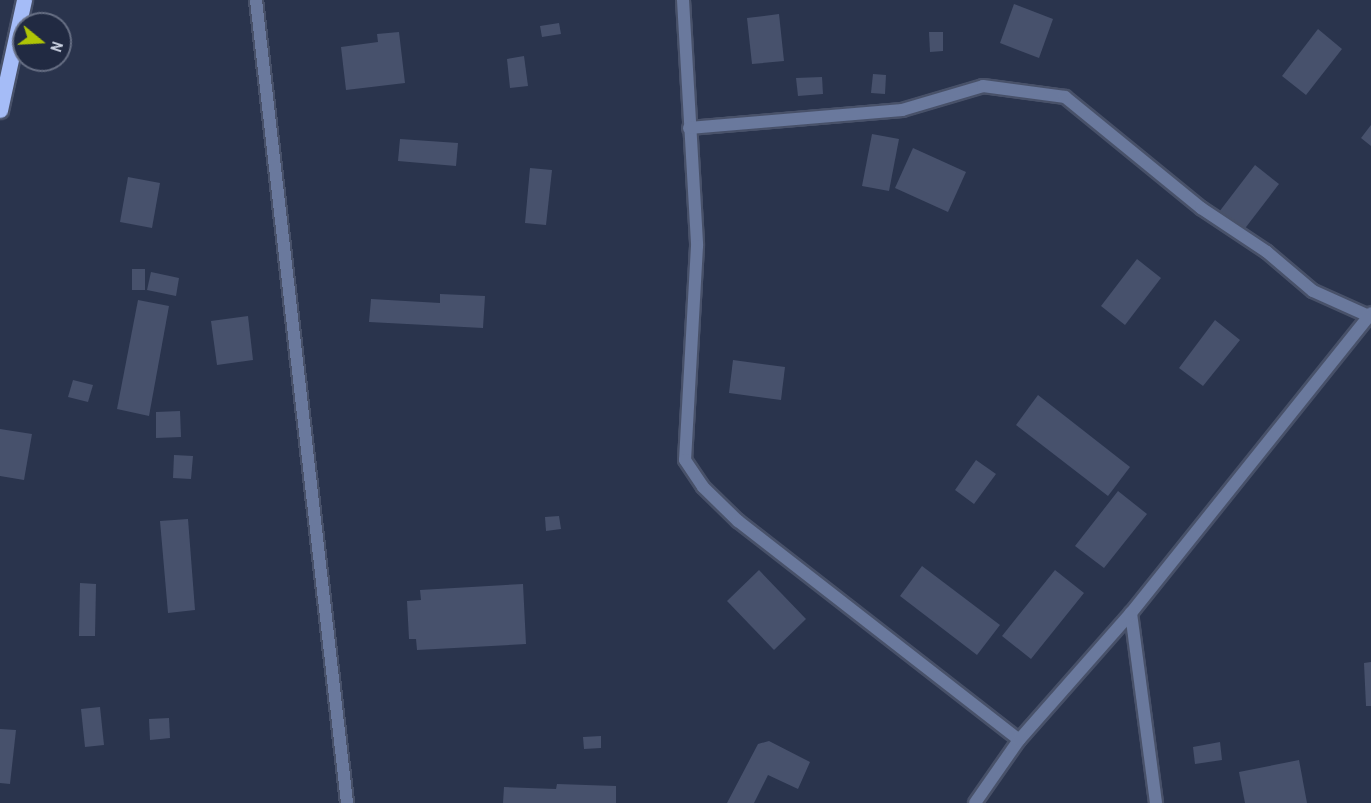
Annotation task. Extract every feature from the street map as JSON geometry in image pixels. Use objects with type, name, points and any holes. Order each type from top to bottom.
[{"type":"main road","points":[[0,110],[24,0]]},
{"type":"street","points":[[256,0],[347,803]]},
{"type":"street","points":[[683,0],[697,246],[685,460],[703,487],[738,521],[1019,740]]},
{"type":"street","points":[[689,128],[902,110],[983,86],[1065,97],[1201,207],[1267,252],[1313,291],[1370,314],[1131,613],[1019,740],[975,803]]},
{"type":"street","points":[[1131,613],[1156,803]]},
{"type":"building","points":[[1014,4],[1053,19],[1039,58],[1000,43]]},
{"type":"building","points":[[779,14],[784,61],[752,64],[747,18]]},
{"type":"building","points":[[559,23],[561,34],[542,37],[540,26]]},
{"type":"building","points":[[1318,29],[1342,49],[1306,95],[1282,76]]},
{"type":"building","points":[[399,32],[405,83],[346,90],[341,47],[378,42],[377,34]]},
{"type":"building","points":[[929,32],[943,32],[943,51],[930,52]]},
{"type":"building","points":[[524,56],[528,86],[510,88],[507,59]]},
{"type":"building","points":[[873,74],[886,75],[885,94],[871,93]]},
{"type":"building","points":[[822,77],[823,94],[798,96],[796,78]]},
{"type":"building","points":[[1371,125],[1371,146],[1361,138]]},
{"type":"building","points":[[872,134],[899,139],[889,191],[862,186]]},
{"type":"building","points":[[400,139],[458,143],[456,166],[398,161]]},
{"type":"building","points":[[913,148],[966,172],[948,212],[895,188]]},
{"type":"building","points":[[1255,165],[1279,184],[1243,231],[1219,212]]},
{"type":"building","points":[[530,168],[552,170],[546,225],[525,223]]},
{"type":"building","points":[[128,177],[160,183],[152,228],[120,222]]},
{"type":"building","points":[[1137,259],[1161,278],[1125,325],[1101,306]]},
{"type":"building","points":[[132,269],[145,269],[145,290],[132,290]]},
{"type":"building","points":[[151,272],[179,278],[176,296],[147,290]]},
{"type":"building","points":[[440,294],[485,296],[483,328],[369,322],[371,299],[440,303]]},
{"type":"building","points":[[138,300],[169,306],[149,416],[117,409]]},
{"type":"building","points":[[248,316],[253,360],[217,365],[211,321]]},
{"type":"building","points":[[1215,320],[1240,340],[1203,386],[1179,368]]},
{"type":"building","points":[[733,360],[785,367],[781,400],[729,393]]},
{"type":"building","points":[[73,380],[93,385],[88,402],[68,397]]},
{"type":"building","points":[[1038,395],[1130,467],[1108,496],[1016,425]]},
{"type":"building","points":[[180,411],[181,437],[156,438],[156,412]]},
{"type":"building","points":[[0,429],[32,434],[24,480],[0,476]]},
{"type":"building","points":[[174,455],[193,456],[191,479],[173,478]]},
{"type":"building","points":[[976,460],[996,474],[974,504],[955,490]]},
{"type":"building","points":[[1118,491],[1147,514],[1104,568],[1075,546]]},
{"type":"building","points":[[559,516],[561,529],[546,531],[545,517]]},
{"type":"building","points":[[188,519],[195,610],[168,613],[160,521]]},
{"type":"building","points":[[922,566],[1000,625],[977,655],[900,596]]},
{"type":"building","points":[[759,570],[806,619],[774,650],[727,601]]},
{"type":"building","points":[[1055,570],[1084,593],[1031,659],[1002,636]]},
{"type":"building","points":[[80,583],[96,584],[95,636],[79,636]]},
{"type":"building","points":[[523,584],[526,644],[417,650],[416,639],[409,639],[407,601],[421,600],[420,590]]},
{"type":"building","points":[[1371,662],[1371,706],[1366,706],[1364,663]]},
{"type":"building","points":[[100,707],[104,745],[85,747],[81,709]]},
{"type":"building","points":[[169,718],[170,738],[150,740],[149,719]]},
{"type":"building","points":[[0,729],[16,730],[10,784],[0,783]]},
{"type":"building","points":[[601,736],[601,748],[584,749],[583,737]]},
{"type":"building","points":[[769,741],[810,762],[798,789],[768,775],[754,803],[727,803],[758,744]]},
{"type":"building","points":[[1220,742],[1222,760],[1195,764],[1193,747]]},
{"type":"building","points":[[1299,760],[1307,803],[1245,803],[1239,772]]},
{"type":"building","points":[[557,784],[616,786],[616,803],[503,803],[504,787],[556,789]]}]
